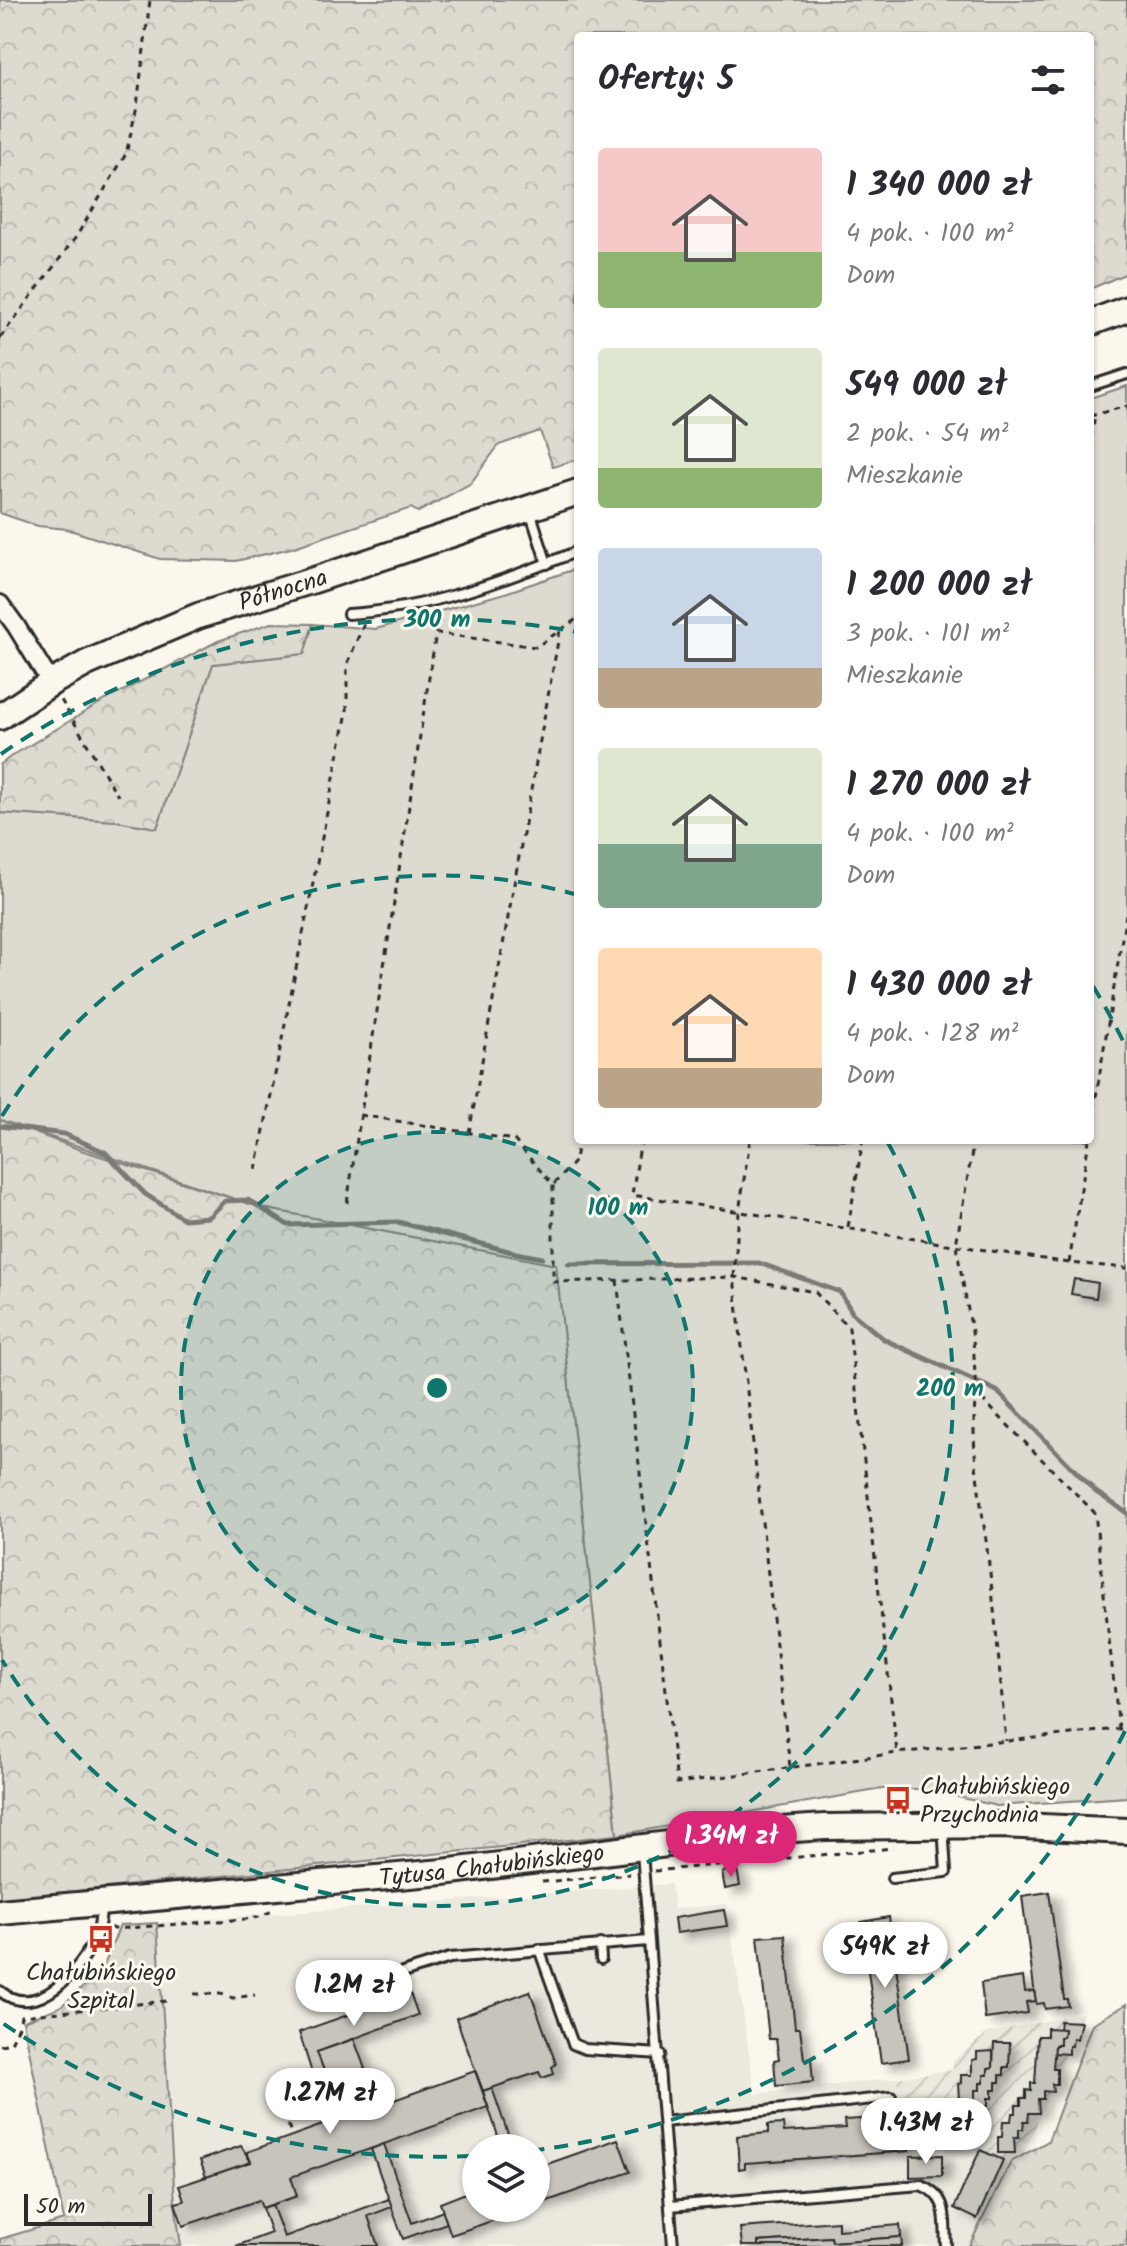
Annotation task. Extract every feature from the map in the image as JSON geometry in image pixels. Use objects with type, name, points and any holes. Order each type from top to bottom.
[{"type":"street","points":[[1094,321],[1127,309]]},
{"type":"street","name":"Północna","points":[[0,717],[87,663],[198,616],[574,493]]},
{"type":"street","points":[[0,604],[51,683]]},
{"type":"street","name":"Tytusa Chałubińskiego","points":[[0,1912],[101,1912],[181,1897],[427,1873],[780,1830],[943,1826],[1127,1831]]},
{"type":"lane","points":[[1094,385],[1127,374]]},
{"type":"lane","points":[[529,508],[547,564]]},
{"type":"lane","points":[[348,614],[385,612],[489,586],[574,553]]},
{"type":"lane","points":[[892,1878],[946,1872],[943,1826]]},
{"type":"lane","points":[[641,1847],[673,2246]]},
{"type":"lane","points":[[0,1991],[22,2000],[47,1995],[65,1982],[97,1935],[101,1912]]},
{"type":"lane","points":[[342,1992],[450,1958],[648,1941]]},
{"type":"lane","points":[[600,1944],[601,1959]]},
{"type":"lane","points":[[539,1949],[573,2044],[585,2049],[660,2054]]},
{"type":"lane","points":[[664,2122],[891,2097]]},
{"type":"lane","points":[[670,2206],[921,2185],[940,2197],[946,2246]]},
{"type":"path","points":[[0,338],[76,237],[126,154],[137,106],[150,0]]},
{"type":"path","points":[[1094,415],[1127,406]]},
{"type":"path","points":[[256,1170],[347,712],[347,665],[369,613]]},
{"type":"path","points":[[347,1203],[436,633],[536,647],[574,621]]},
{"type":"path","points":[[469,1133],[560,630]]},
{"type":"path","points":[[51,683],[118,796]]},
{"type":"path","points":[[1094,1109],[1127,908]]},
{"type":"path","points":[[360,1115],[514,1140],[553,1185],[553,1282],[734,1277],[815,1292],[849,1328],[897,1753]]},
{"type":"path","points":[[553,1185],[575,1161],[577,1144]]},
{"type":"path","points":[[640,1144],[632,1195],[1069,1263],[1127,1268]]},
{"type":"path","points":[[749,1144],[739,1212],[734,1277],[790,1767]]},
{"type":"path","points":[[848,1229],[862,1144]]},
{"type":"path","points":[[973,1144],[956,1245],[975,1366],[974,1447],[1006,1741]]},
{"type":"path","points":[[1069,1263],[1088,1144]]},
{"type":"path","points":[[617,1280],[677,1783],[897,1753],[1127,1728]]},
{"type":"path","points":[[975,1390],[1095,1513],[1119,1729]]},
{"type":"path","points":[[534,1883],[898,1848]]},
{"type":"path","points":[[101,1912],[114,1929],[246,1919],[259,1917],[282,1906]]},
{"type":"path","points":[[194,1994],[221,1994],[233,1998],[255,1995]]},
{"type":"path","points":[[0,2045],[11,2043],[21,2016],[167,2001]]},
{"type":"path","points":[[280,2102],[292,2136]]},
{"type":"shaded area","points":[[671,1884],[674,1909],[727,1904],[755,2094],[897,2078],[903,2123],[908,2124],[909,2149],[975,2147],[1010,2163],[969,2246],[181,2246],[175,2203],[157,1923]]},
{"type":"shaded area","points":[[1083,2013],[1029,2142],[1019,2143],[1010,2163],[975,2147],[909,2149],[908,2124],[903,2124],[897,2078],[952,2070],[953,2060],[988,2033]]},
{"type":"green space","points":[[0,0],[1127,0],[1127,273],[1094,287],[1094,32],[574,32],[574,460],[553,467],[540,431],[499,445],[470,484],[418,512],[411,508],[291,548],[236,561],[160,559],[67,529],[38,526],[0,513]]},
{"type":"green space","points":[[1127,386],[1127,1797],[997,1806],[924,1789],[882,1789],[617,1835],[556,1265],[262,1208],[0,1120],[0,813],[117,821],[157,828],[213,664],[304,654],[313,624],[376,629],[505,593],[574,569],[574,1144],[1094,1144],[1094,397]]},
{"type":"green space","points":[[271,623],[313,624],[304,654],[213,664],[157,828],[117,821],[0,813],[0,765],[10,757],[98,704],[218,641]]},
{"type":"green space","points":[[0,1120],[81,1150],[262,1208],[556,1265],[617,1835],[0,1899]]},
{"type":"green space","points":[[157,1923],[175,2203],[181,2246],[0,2246],[0,2239],[64,2220],[23,2021],[60,2007],[102,1971],[120,1925]]},
{"type":"green space","points":[[1127,2004],[1127,2246],[969,2246],[1011,2162],[1048,2141],[1092,2024]]},
{"type":"building","points":[[1074,1279],[1098,1283],[1096,1298],[1071,1294]]},
{"type":"building","points":[[737,1869],[740,1886],[725,1889],[722,1872]]},
{"type":"building","points":[[1049,1892],[1064,1999],[1067,1999],[1068,2006],[1045,2009],[1044,2003],[1036,2004],[1022,1896]]},
{"type":"building","points":[[724,1910],[727,1926],[676,1933],[674,1918]]},
{"type":"building","points":[[889,1917],[909,2059],[881,2063],[861,1922]]},
{"type":"building","points":[[785,1935],[795,2028],[800,2028],[804,2059],[811,2059],[813,2082],[776,2086],[774,2060],[779,2059],[776,2039],[769,2039],[758,1937]]},
{"type":"building","points":[[1023,1977],[1025,1992],[1034,1991],[1036,2001],[1026,2002],[1028,2013],[985,2019],[981,1983]]},
{"type":"building","points":[[530,1991],[556,2064],[552,2067],[554,2074],[542,2078],[539,2072],[483,2091],[456,2018]]},
{"type":"building","points":[[410,1993],[418,2015],[317,2052],[326,2075],[314,2079],[299,2032]]},
{"type":"building","points":[[1060,2021],[1081,2022],[1077,2039],[1073,2038],[1072,2046],[1069,2046],[1069,2054],[1054,2053],[1055,2045],[1060,2045],[1060,2037],[1063,2037],[1064,2029],[1059,2029]]},
{"type":"building","points":[[1047,2028],[1064,2029],[1060,2045],[1055,2045],[1053,2068],[1057,2068],[1057,2084],[1052,2084],[1053,2092],[1043,2091],[1043,2099],[1038,2099],[1039,2113],[1029,2113],[1023,2129],[1019,2129],[1019,2137],[1014,2137],[1015,2153],[998,2153],[998,2137],[1002,2137],[1003,2121],[1011,2121],[1016,2105],[1021,2105],[1021,2098],[1026,2098],[1026,2090],[1031,2091],[1031,2083],[1035,2083],[1038,2036],[1047,2036]]},
{"type":"building","points":[[354,2039],[376,2099],[368,2103],[369,2109],[475,2071],[488,2107],[291,2177],[297,2196],[262,2208],[259,2200],[183,2226],[175,2203],[184,2201],[179,2186],[251,2162],[247,2152],[342,2118],[317,2052]]},
{"type":"building","points":[[994,2043],[1010,2043],[1009,2067],[1004,2067],[1004,2075],[1000,2075],[1000,2082],[996,2082],[992,2098],[988,2098],[988,2106],[984,2106],[984,2114],[980,2114],[977,2137],[971,2137],[971,2145],[951,2146],[951,2138],[959,2130],[959,2122],[963,2122],[963,2114],[968,2114],[967,2106],[971,2106],[971,2099],[975,2099],[975,2090],[980,2090],[984,2075],[988,2075],[988,2068],[993,2067]]},
{"type":"building","points":[[993,2051],[993,2067],[988,2068],[988,2075],[984,2075],[980,2090],[975,2090],[975,2099],[971,2099],[971,2106],[967,2106],[968,2114],[963,2114],[959,2130],[951,2138],[951,2146],[935,2146],[934,2138],[938,2138],[938,2130],[942,2130],[946,2115],[951,2114],[955,2099],[959,2099],[961,2075],[972,2075],[972,2060],[977,2059],[977,2052]]},
{"type":"building","points":[[492,2088],[508,2134],[497,2134],[483,2091]]},
{"type":"building","points":[[861,2119],[861,2127],[907,2123],[909,2151],[745,2163],[745,2168],[739,2169],[737,2136],[768,2133],[768,2125],[783,2124],[784,2132],[845,2128],[844,2120]]},
{"type":"building","points":[[618,2139],[630,2172],[550,2200],[550,2163]]},
{"type":"building","points":[[384,2144],[412,2223],[443,2211],[447,2223],[403,2239],[371,2149]]},
{"type":"building","points":[[241,2146],[251,2162],[206,2177],[200,2160]]},
{"type":"building","points":[[980,2150],[1003,2160],[977,2219],[954,2208]]},
{"type":"building","points":[[942,2155],[942,2176],[910,2177],[910,2156]]},
{"type":"building","points":[[462,2194],[462,2222],[489,2222],[451,2235],[440,2203]]},
{"type":"building","points":[[389,2199],[392,2207],[368,2216],[378,2246],[236,2246],[271,2233],[262,2208],[272,2205],[284,2237]]},
{"type":"building","points":[[838,2221],[838,2230],[900,2225],[901,2237],[832,2242],[831,2237],[742,2246],[740,2228]]},
{"type":"building","points":[[831,2237],[832,2242],[901,2237],[902,2246],[758,2246],[758,2242]]},
{"type":"waterway","points":[[0,1126],[64,1134],[105,1152],[145,1194],[184,1219],[209,1217],[225,1201],[248,1200],[288,1225],[398,1222],[542,1258]]},
{"type":"waterway","points":[[568,1264],[759,1263],[840,1292],[853,1314],[885,1340],[997,1391],[1096,1492],[1127,1513]]},
{"type":"place","name":"Chałubińskiego Przychodnia","points":[[898,1800]]},
{"type":"place","name":"Chałubińskiego Szpital","points":[[101,1939]]}]
